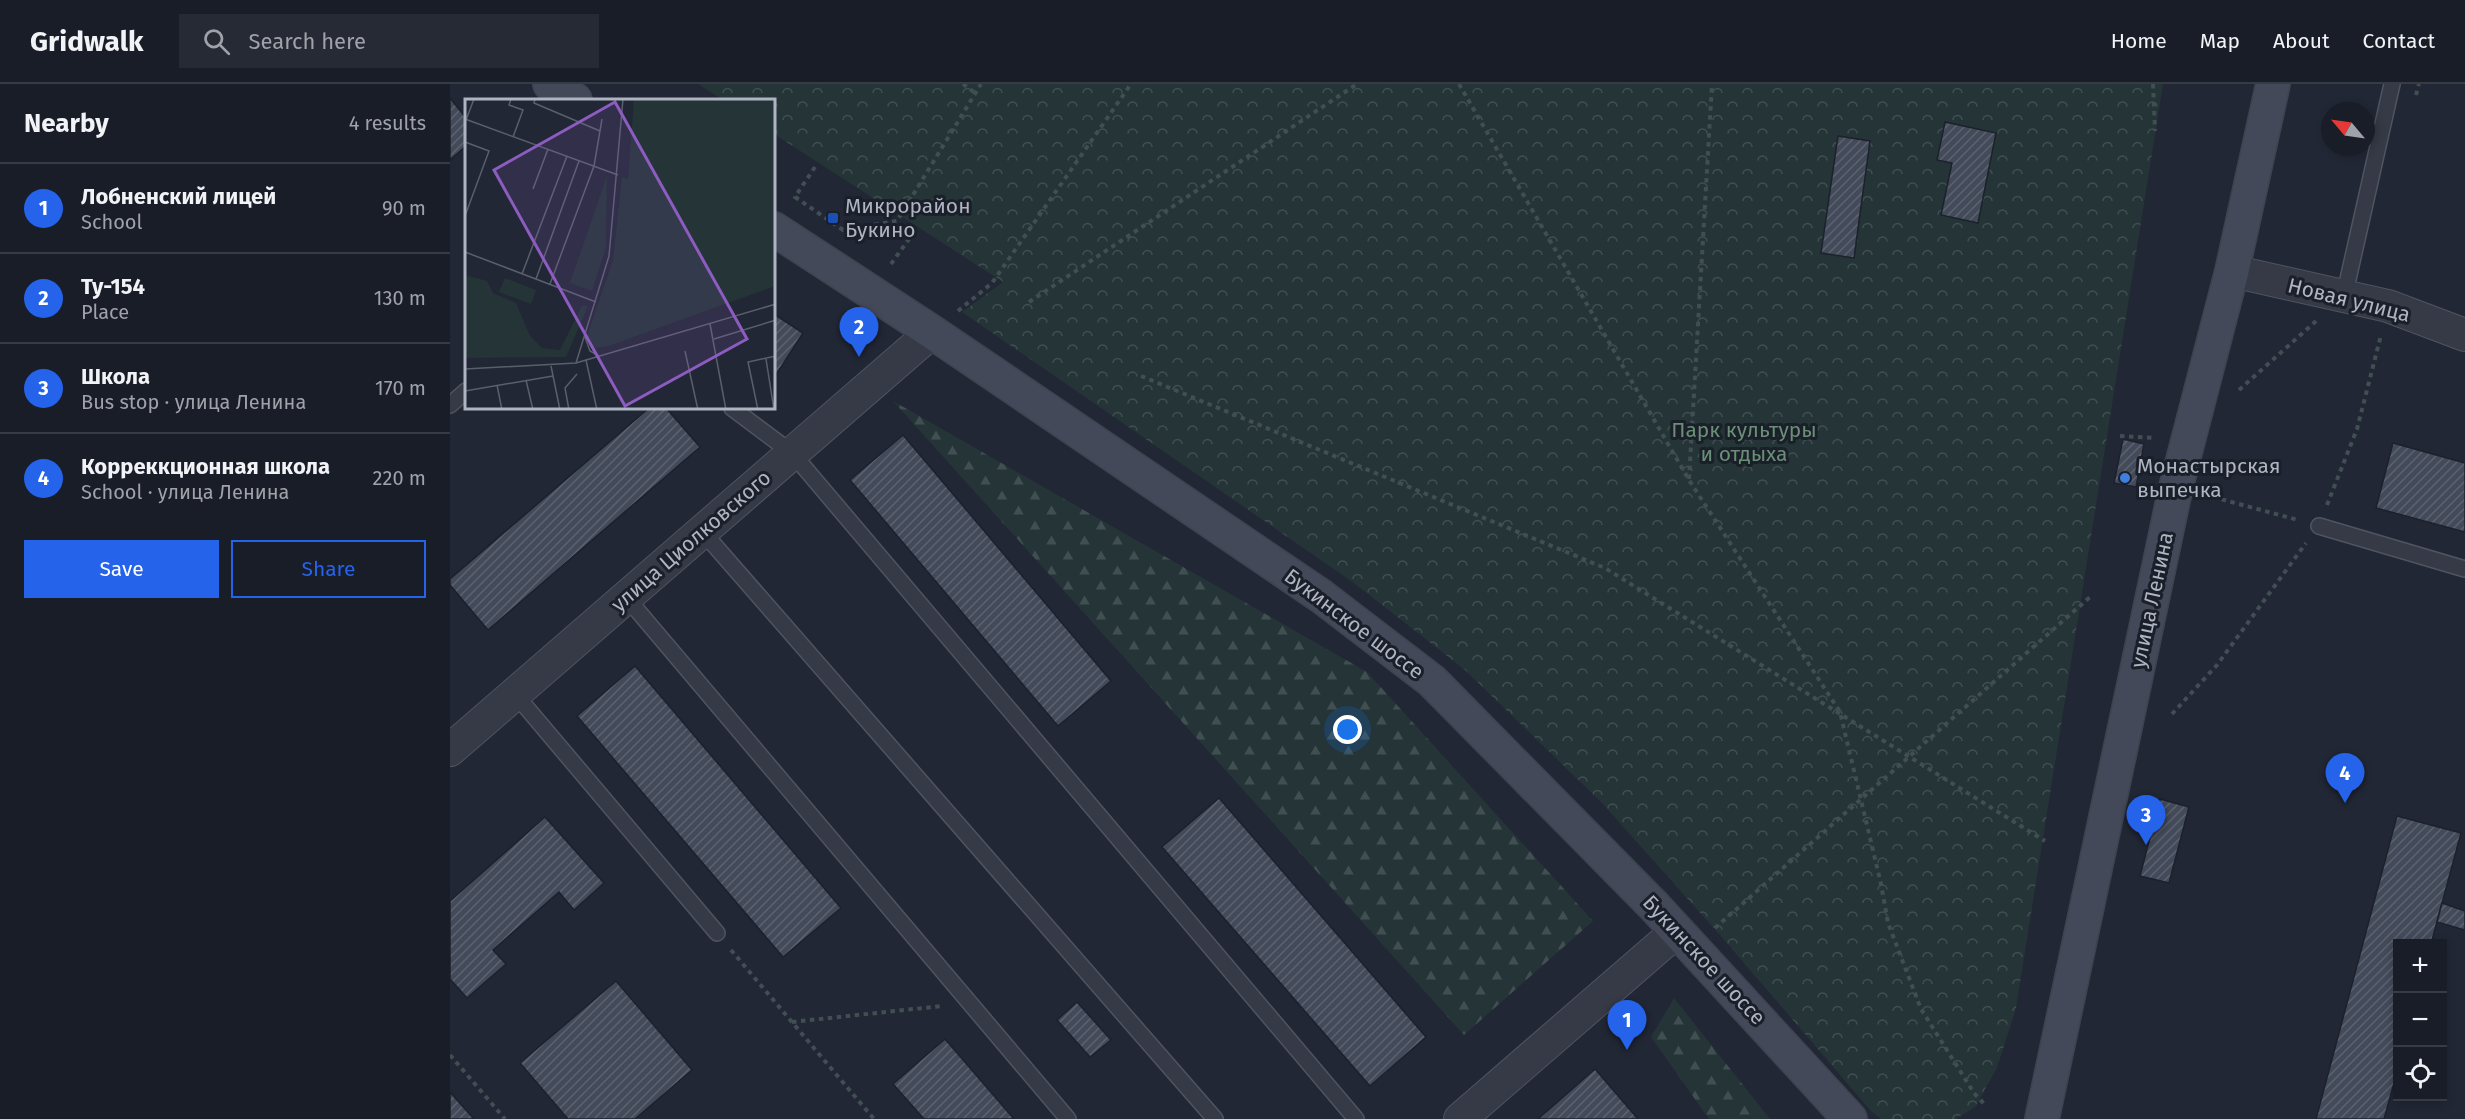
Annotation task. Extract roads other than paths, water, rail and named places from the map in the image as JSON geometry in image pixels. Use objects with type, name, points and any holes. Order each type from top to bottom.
[{"type":"main road","points":[[550,84],[573,99]]},
{"type":"main road","name":"улица Ленина","points":[[2036,1115],[2175,491],[2232,271],[2273,84]]},
{"type":"main road","name":"Букинское шоссе","points":[[776,230],[932,332],[1321,596],[1432,681],[1677,931],[1850,1119]]},
{"type":"street","name":"Новая улица","points":[[2232,271],[2388,306],[2465,335]]},
{"type":"street","name":"улица Циолковского","points":[[450,750],[932,332]]},
{"type":"street","points":[[1460,1119],[1677,931]]},
{"type":"lane","points":[[2344,297],[2392,84]]},
{"type":"lane","points":[[450,405],[465,392]]},
{"type":"lane","points":[[735,410],[792,453],[1356,1119]]},
{"type":"lane","points":[[2319,526],[2465,569]]},
{"type":"lane","points":[[702,531],[1215,1119]]},
{"type":"lane","points":[[626,597],[1068,1119]]},
{"type":"lane","points":[[514,694],[717,933]]},
{"type":"place","name":"Микрорайон Букино","points":[[833,218]]},
{"type":"place","name":"Ту-154","points":[[859,357]]},
{"type":"place","name":"Монастырская выпечка","points":[[2125,478]]},
{"type":"place","name":"Корреккционная школа","points":[[2345,803]]},
{"type":"place","name":"Школа","points":[[2146,845]]},
{"type":"place","name":"Лобненский лицей","points":[[1627,1050]]},
{"type":"park label","name":"Парк культуры и отдыха","points":[[1744,442]]}]
